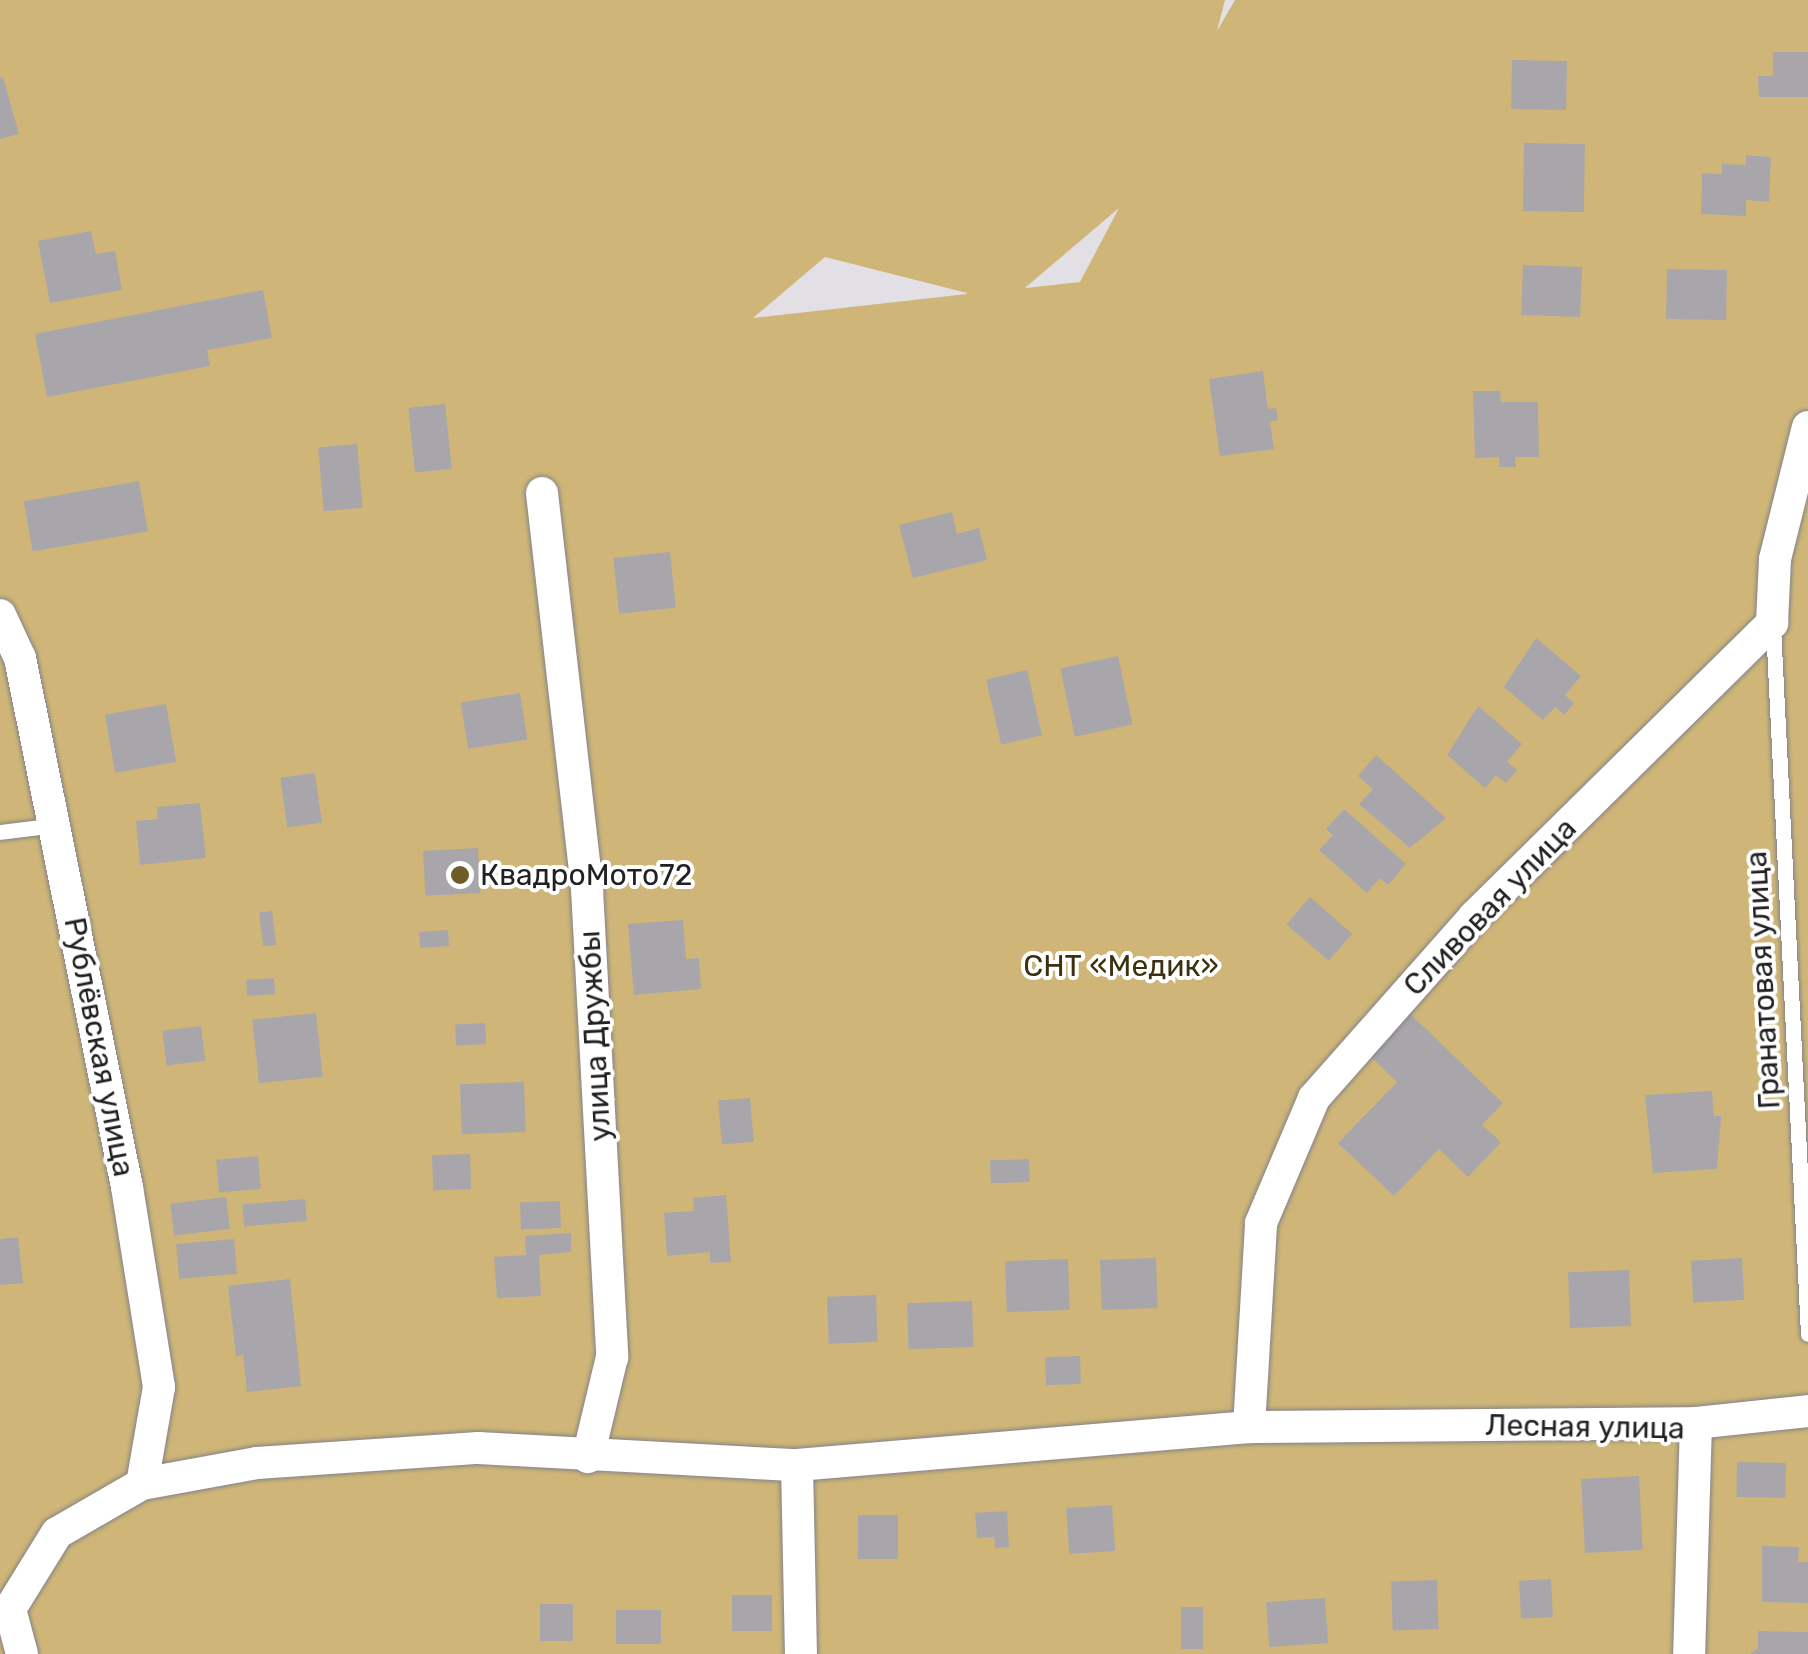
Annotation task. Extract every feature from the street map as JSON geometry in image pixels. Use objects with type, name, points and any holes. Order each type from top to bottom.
[{"type":"street","points":[[1772,622],[1775,559],[1808,427]]},
{"type":"street","name":"улица Дружбы","points":[[542,493],[587,890],[612,1357],[588,1457]]},
{"type":"street","name":"Рублёвская улица","points":[[0,615],[20,658],[56,825],[158,1387],[142,1484]]},
{"type":"street","name":"Сливовая улица","points":[[1249,1427],[1262,1223],[1314,1098],[1474,917],[1772,622]]},
{"type":"street","points":[[1696,1423],[1808,1411]]},
{"type":"street","name":"Лесная улица","points":[[22,1654],[10,1609],[57,1533],[142,1484],[257,1463],[478,1448],[588,1457],[797,1465],[1249,1427],[1696,1423],[1690,1654]]},
{"type":"street","points":[[797,1465],[801,1654]]},
{"type":"lane","name":"Гранатовая улица","points":[[1772,622],[1808,1334]]},
{"type":"lane","points":[[0,832],[56,825]]},
{"type":"green space","name":"СНТ «Медик»","points":[[0,0],[1225,0],[1217,31],[1235,0],[1808,0],[1808,1654],[0,1654]],"holes":[[[1119,208],[1080,282],[1026,288],[1026,287]],[[825,257],[967,293],[967,294],[753,318]]]},
{"type":"building","points":[[1773,52],[1808,52],[1808,97],[1759,97],[1758,76],[1773,76]]},
{"type":"building","points":[[1512,60],[1567,61],[1566,110],[1511,109]]},
{"type":"building","points":[[3,77],[19,134],[0,139],[0,78]]},
{"type":"building","points":[[1524,143],[1585,144],[1584,212],[1523,211]]},
{"type":"building","points":[[1746,155],[1771,157],[1769,202],[1746,200],[1746,216],[1701,214],[1702,173],[1722,174],[1722,164],[1746,165]]},
{"type":"building","points":[[91,231],[96,254],[115,251],[122,290],[50,303],[38,241]]},
{"type":"building","points":[[1523,265],[1582,267],[1580,317],[1521,315]]},
{"type":"building","points":[[1667,269],[1727,270],[1726,320],[1666,319]]},
{"type":"building","points":[[263,290],[272,338],[207,350],[210,366],[47,397],[35,334]]},
{"type":"building","points":[[1263,371],[1268,409],[1276,408],[1278,420],[1270,422],[1274,449],[1220,456],[1209,379]]},
{"type":"building","points":[[1473,391],[1500,391],[1501,402],[1538,402],[1539,457],[1515,457],[1516,467],[1499,467],[1499,457],[1475,458]]},
{"type":"building","points":[[445,404],[452,469],[415,473],[408,408]]},
{"type":"building","points":[[357,444],[363,508],[324,511],[318,447]]},
{"type":"building","points":[[139,481],[148,531],[33,552],[24,501]]},
{"type":"building","points":[[952,512],[957,534],[979,528],[987,560],[913,578],[899,525]]},
{"type":"building","points":[[670,552],[676,608],[619,614],[613,558]]},
{"type":"building","points":[[1536,638],[1581,676],[1565,695],[1574,703],[1564,715],[1555,707],[1543,720],[1504,687]]},
{"type":"building","points":[[1118,656],[1133,724],[1075,737],[1060,668]]},
{"type":"building","points":[[1027,670],[1042,735],[1001,745],[986,679]]},
{"type":"building","points":[[520,693],[527,739],[468,749],[461,702]]},
{"type":"building","points":[[166,704],[176,762],[115,773],[105,715]]},
{"type":"building","points":[[1478,706],[1522,744],[1507,762],[1517,770],[1506,783],[1496,775],[1485,788],[1447,755]]},
{"type":"building","points":[[1376,755],[1446,818],[1410,848],[1359,804],[1373,789],[1358,776]]},
{"type":"building","points":[[315,773],[322,823],[287,827],[280,778]]},
{"type":"building","points":[[200,803],[206,858],[140,865],[136,821],[158,819],[157,807]]},
{"type":"building","points":[[1344,809],[1406,864],[1388,885],[1380,878],[1367,893],[1319,850],[1333,835],[1326,829]]},
{"type":"building","points":[[478,848],[480,893],[425,896],[423,851]]},
{"type":"building","points":[[1310,897],[1352,934],[1329,961],[1286,924]]},
{"type":"building","points":[[272,911],[276,945],[263,946],[259,913]]},
{"type":"building","points":[[683,920],[686,959],[699,958],[701,989],[634,995],[628,924]]},
{"type":"building","points":[[448,930],[449,946],[420,948],[419,932]]},
{"type":"building","points":[[274,978],[275,994],[247,996],[246,980]]},
{"type":"building","points":[[1406,1010],[1503,1103],[1482,1125],[1501,1142],[1468,1177],[1439,1149],[1394,1196],[1338,1143],[1397,1082],[1366,1052]]},
{"type":"building","points":[[316,1013],[323,1077],[259,1083],[252,1020]]},
{"type":"building","points":[[485,1023],[486,1044],[456,1046],[455,1025]]},
{"type":"building","points":[[201,1026],[205,1061],[167,1065],[162,1031]]},
{"type":"building","points":[[524,1082],[526,1132],[462,1134],[460,1084]]},
{"type":"building","points":[[1712,1091],[1714,1116],[1721,1116],[1717,1169],[1653,1173],[1645,1095]]},
{"type":"building","points":[[750,1098],[754,1142],[722,1145],[718,1101]]},
{"type":"building","points":[[470,1154],[471,1189],[433,1190],[432,1155]]},
{"type":"building","points":[[258,1156],[261,1189],[219,1193],[216,1160]]},
{"type":"building","points":[[1029,1159],[1030,1182],[991,1183],[990,1160]]},
{"type":"building","points":[[726,1195],[731,1262],[710,1263],[710,1252],[667,1256],[664,1213],[694,1211],[693,1198]]},
{"type":"building","points":[[226,1197],[230,1229],[174,1236],[170,1204]]},
{"type":"building","points":[[305,1199],[307,1221],[244,1226],[242,1204]]},
{"type":"building","points":[[560,1201],[561,1228],[521,1229],[520,1202]]},
{"type":"building","points":[[571,1233],[571,1252],[539,1255],[541,1296],[497,1298],[494,1257],[526,1255],[525,1236]]},
{"type":"building","points":[[18,1237],[23,1283],[0,1285],[0,1239]]},
{"type":"building","points":[[234,1239],[237,1274],[179,1279],[176,1244]]},
{"type":"building","points":[[1156,1258],[1158,1308],[1102,1310],[1100,1260]]},
{"type":"building","points":[[1742,1258],[1744,1300],[1693,1303],[1691,1261]]},
{"type":"building","points":[[1068,1259],[1070,1310],[1007,1312],[1005,1261]]},
{"type":"building","points":[[1629,1270],[1631,1326],[1570,1328],[1568,1272]]},
{"type":"building","points":[[290,1279],[301,1386],[247,1392],[243,1355],[236,1356],[228,1286]]},
{"type":"building","points":[[876,1295],[878,1342],[829,1344],[827,1297]]},
{"type":"building","points":[[972,1301],[974,1347],[909,1349],[907,1303]]},
{"type":"building","points":[[1080,1356],[1081,1384],[1046,1385],[1045,1357]]},
{"type":"building","points":[[1737,1462],[1786,1463],[1785,1498],[1736,1497]]},
{"type":"building","points":[[1639,1476],[1643,1550],[1585,1553],[1581,1479]]},
{"type":"building","points":[[1112,1505],[1115,1551],[1069,1554],[1066,1508]]},
{"type":"building","points":[[1007,1511],[1009,1547],[995,1548],[994,1537],[977,1538],[975,1513]]},
{"type":"building","points":[[858,1515],[898,1515],[898,1559],[858,1559]]},
{"type":"building","points":[[1762,1546],[1799,1547],[1798,1562],[1808,1562],[1808,1603],[1762,1602]]},
{"type":"building","points":[[1551,1579],[1553,1617],[1521,1619],[1519,1581]]},
{"type":"building","points":[[1437,1580],[1439,1629],[1393,1631],[1391,1582]]},
{"type":"building","points":[[732,1595],[772,1595],[772,1631],[732,1631]]},
{"type":"building","points":[[1325,1598],[1328,1643],[1269,1647],[1266,1602]]},
{"type":"building","points":[[540,1604],[573,1604],[573,1641],[540,1641]]},
{"type":"building","points":[[1181,1607],[1203,1607],[1203,1649],[1181,1649]]},
{"type":"building","points":[[616,1610],[661,1610],[661,1644],[616,1644]]},
{"type":"building","points":[[1758,1631],[1808,1632],[1808,1654],[1750,1654],[1758,1648]]},
{"type":"place","name":"КвадроМото72","points":[[460,875]]}]
